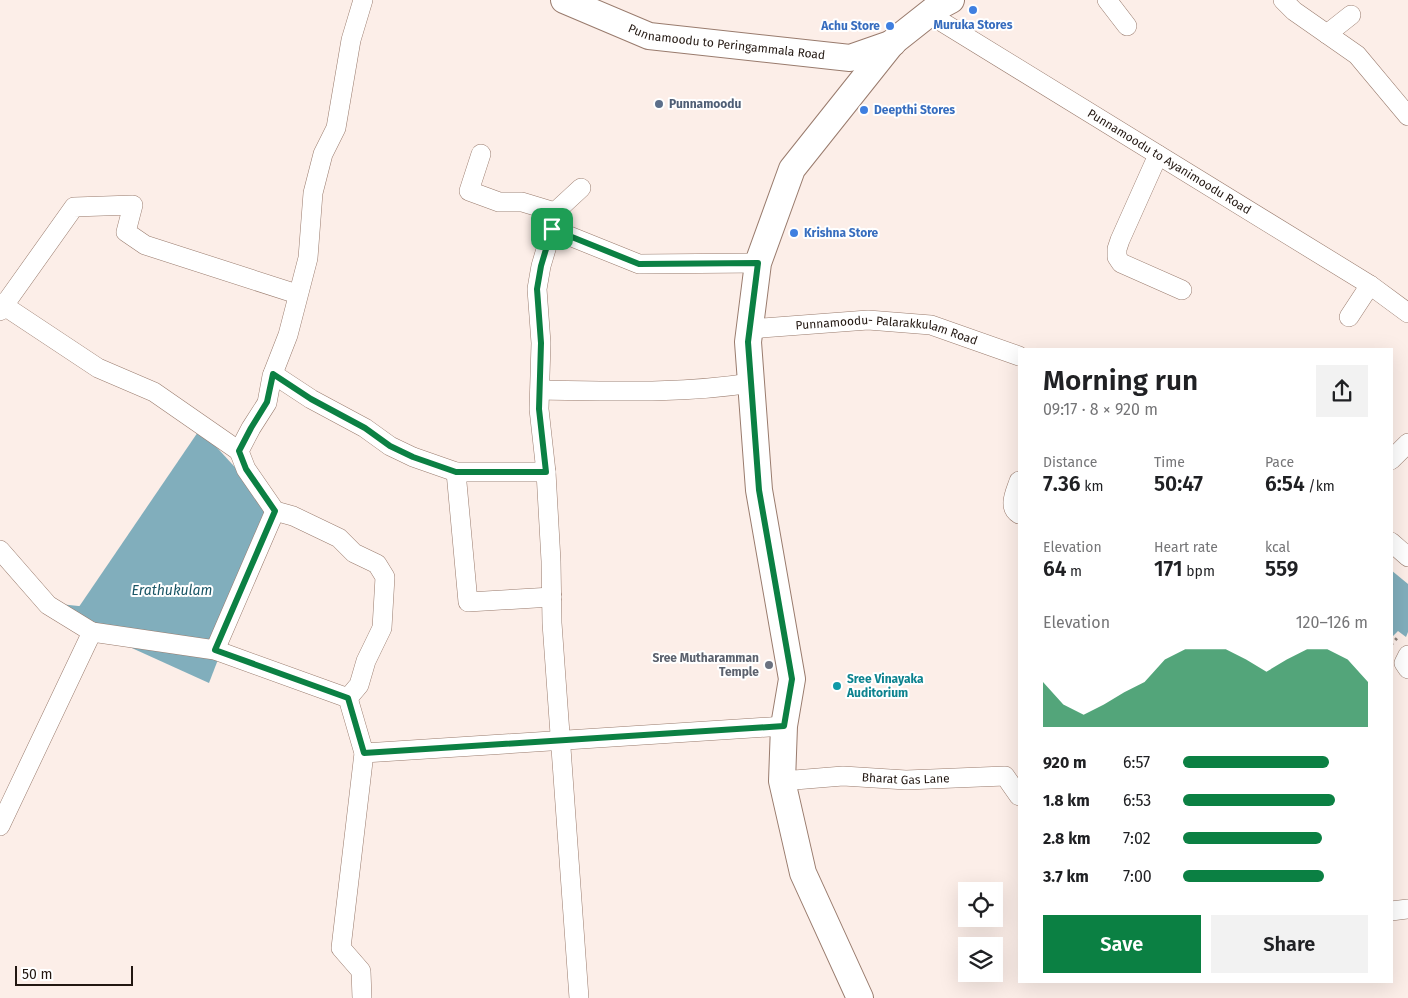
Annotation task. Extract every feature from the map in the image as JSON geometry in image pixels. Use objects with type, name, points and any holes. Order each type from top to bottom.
[{"type":"main road","name":"Punnamoodu to Peringammala Road","points":[[564,0],[649,36],[850,58],[893,42]]},
{"type":"main road","points":[[864,998],[803,873],[782,781],[784,726],[792,679],[759,490],[748,342],[758,263],[792,169],[893,42],[921,12],[936,8],[951,0]]},
{"type":"street","points":[[239,451],[267,402],[273,374],[288,335],[297,294],[308,258],[313,193],[323,154],[336,128],[351,40],[363,0]]},
{"type":"street","points":[[1107,0],[1126,26]]},
{"type":"street","points":[[1283,0],[1294,11],[1357,55],[1405,108]]},
{"type":"street","name":"Punnamoodu to Ayanimoodu Road","points":[[921,12],[1370,285],[1408,313]]},
{"type":"street","points":[[1327,34],[1350,15]]},
{"type":"street","points":[[481,154],[469,191],[499,202],[522,202],[554,221],[639,264],[758,263]]},
{"type":"street","points":[[1158,155],[1120,240],[1116,257],[1121,262],[1182,290]]},
{"type":"street","points":[[580,998],[560,741],[546,472],[539,409],[541,343],[537,289],[541,266],[554,221],[581,188]]},
{"type":"street","points":[[297,294],[145,246],[126,232],[133,205],[74,206],[1,306],[98,368],[154,392],[239,451],[246,469],[275,511],[293,516],[340,538],[354,553],[377,564],[385,577],[382,628],[366,661],[359,685],[348,698]]},
{"type":"street","points":[[1349,317],[1370,285]]},
{"type":"street","name":"Punnamoodu- Palarakkulam Road","points":[[750,329],[868,320],[931,325],[1018,356]]},
{"type":"street","points":[[273,374],[311,399],[365,428],[390,446],[413,457],[456,472],[546,472]]},
{"type":"street","points":[[540,390],[683,391],[714,389],[751,383]]},
{"type":"street","points":[[1393,458],[1408,443]]},
{"type":"street","points":[[456,472],[468,602],[552,597]]},
{"type":"street","points":[[1018,483],[1012,504],[1015,512],[1018,514]]},
{"type":"street","points":[[215,650],[275,511]]},
{"type":"street","points":[[1393,544],[1408,557]]},
{"type":"street","points":[[0,550],[48,605],[92,632],[215,650],[348,698]]},
{"type":"street","points":[[0,826],[92,632]]},
{"type":"street","points":[[1408,655],[1404,663],[1408,669]]},
{"type":"street","points":[[348,698],[364,753],[341,948],[361,971],[362,998]]},
{"type":"street","points":[[364,753],[784,726]]},
{"type":"street","name":"Bharat Gas Lane","points":[[782,781],[843,776],[906,780],[1005,776],[1018,795]]},
{"type":"street","points":[[1393,911],[1408,909]]},
{"type":"water","name":"Erathukulam","points":[[200,429],[275,511],[209,683],[70,620]]},
{"type":"water","points":[[1393,572],[1408,584],[1408,632],[1406,637],[1398,631],[1393,636]]},
{"type":"waterway","points":[[64,607],[83,609]]},
{"type":"place","name":"Muruka Stores","points":[[973,10]]},
{"type":"place","name":"Achu Store","points":[[890,26]]},
{"type":"place","name":"Punnamoodu","points":[[659,104]]},
{"type":"place","name":"Deepthi Stores","points":[[864,110]]},
{"type":"place","name":"Krishna Store","points":[[794,233]]},
{"type":"place","name":"Sree Mutharamman Temple","points":[[769,665]]},
{"type":"place","name":"Sree Vinayaka Auditorium","points":[[837,686]]},
{"type":"route","points":[[552,229],[639,264],[758,263],[748,342],[759,490],[792,679],[784,726],[364,753],[348,698],[215,650],[275,511],[246,469],[239,451],[267,402],[273,374],[311,399],[365,428],[390,446],[413,457],[456,472],[546,472],[539,409],[541,343],[537,289],[541,266],[552,229]]}]
